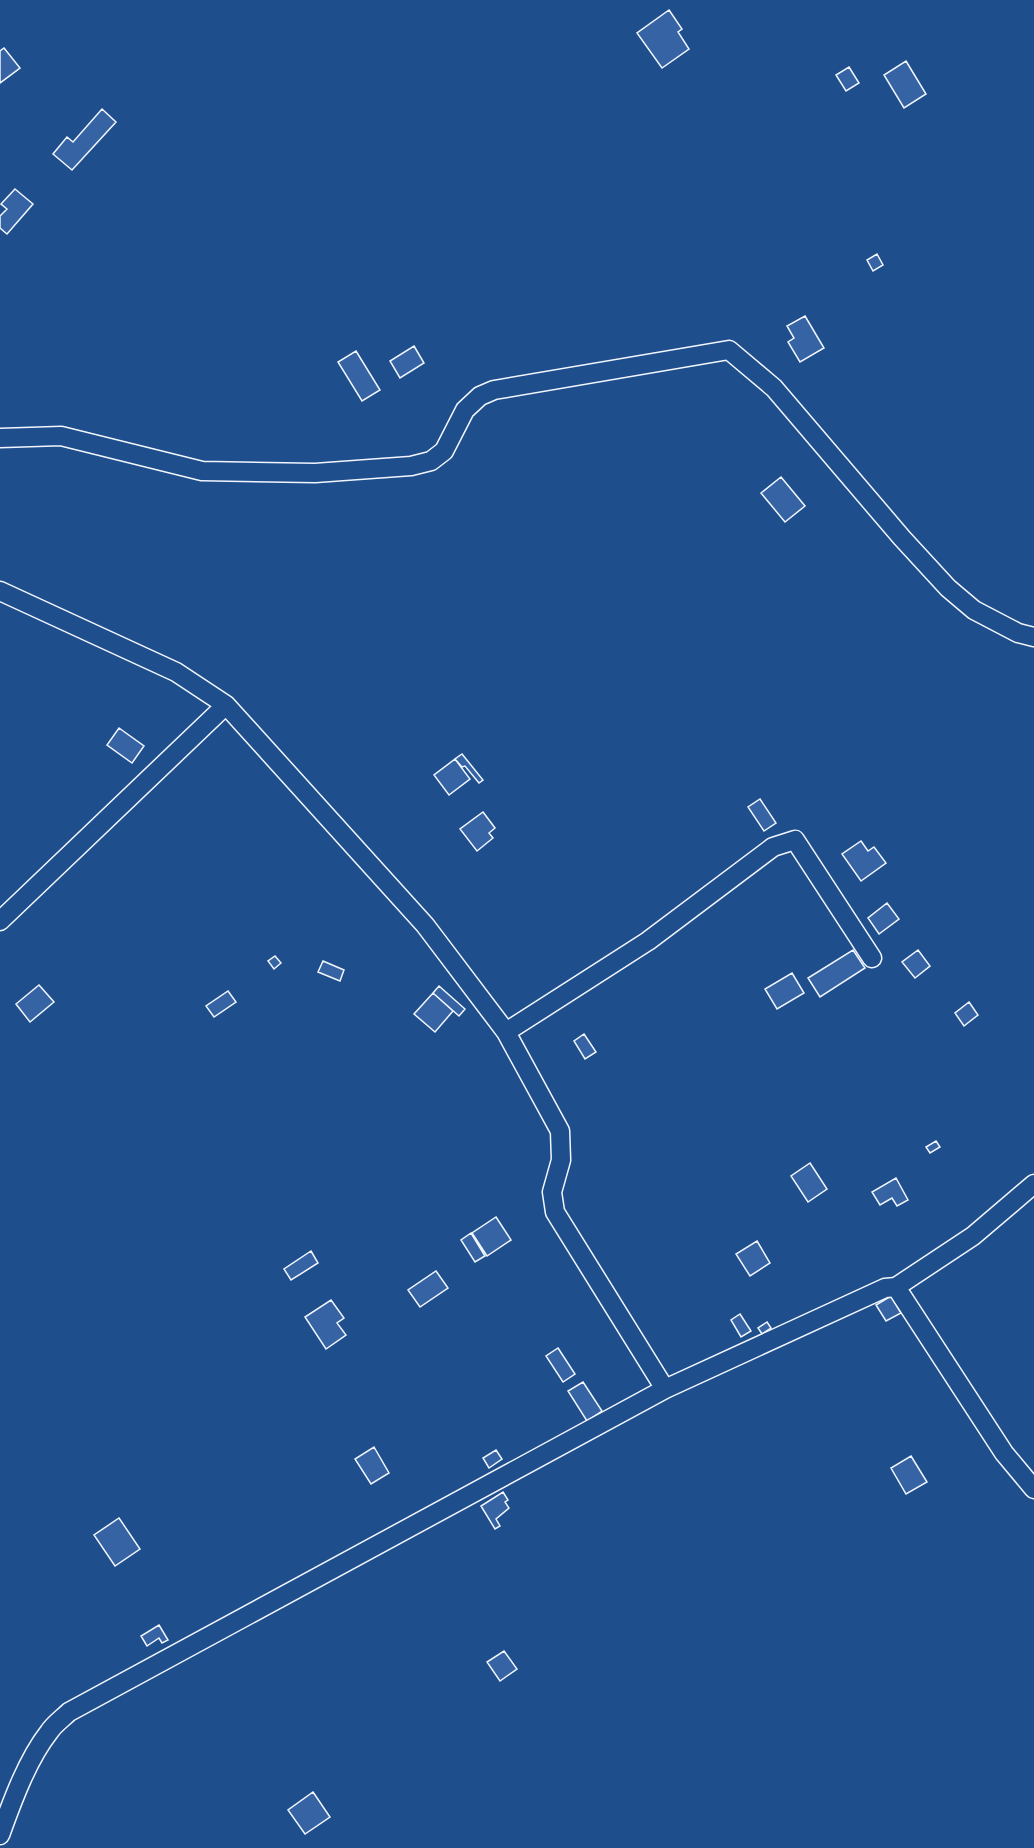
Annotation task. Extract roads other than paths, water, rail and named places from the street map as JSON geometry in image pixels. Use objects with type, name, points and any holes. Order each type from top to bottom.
[{"type":"street","points":[[0,438],[61,436],[202,471],[315,473],[411,466],[431,461],[444,452],[465,410],[480,396],[494,390],[729,350],[774,388],[902,538],[948,588],[974,610],[1018,633],[1034,637]]},
{"type":"street","points":[[0,591],[176,672],[226,705],[425,925],[506,1032],[560,1131],[561,1160],[552,1192],[555,1212],[665,1389]]},
{"type":"street","points":[[0,921],[226,705]]},
{"type":"street","points":[[506,1032],[648,941],[773,846],[795,840],[872,958]]},
{"type":"street","points":[[0,1835],[36,1751],[50,1730],[69,1712],[665,1389],[885,1288],[896,1287],[973,1236],[1034,1184]]},
{"type":"street","points":[[896,1287],[1004,1453],[1034,1489]]}]
